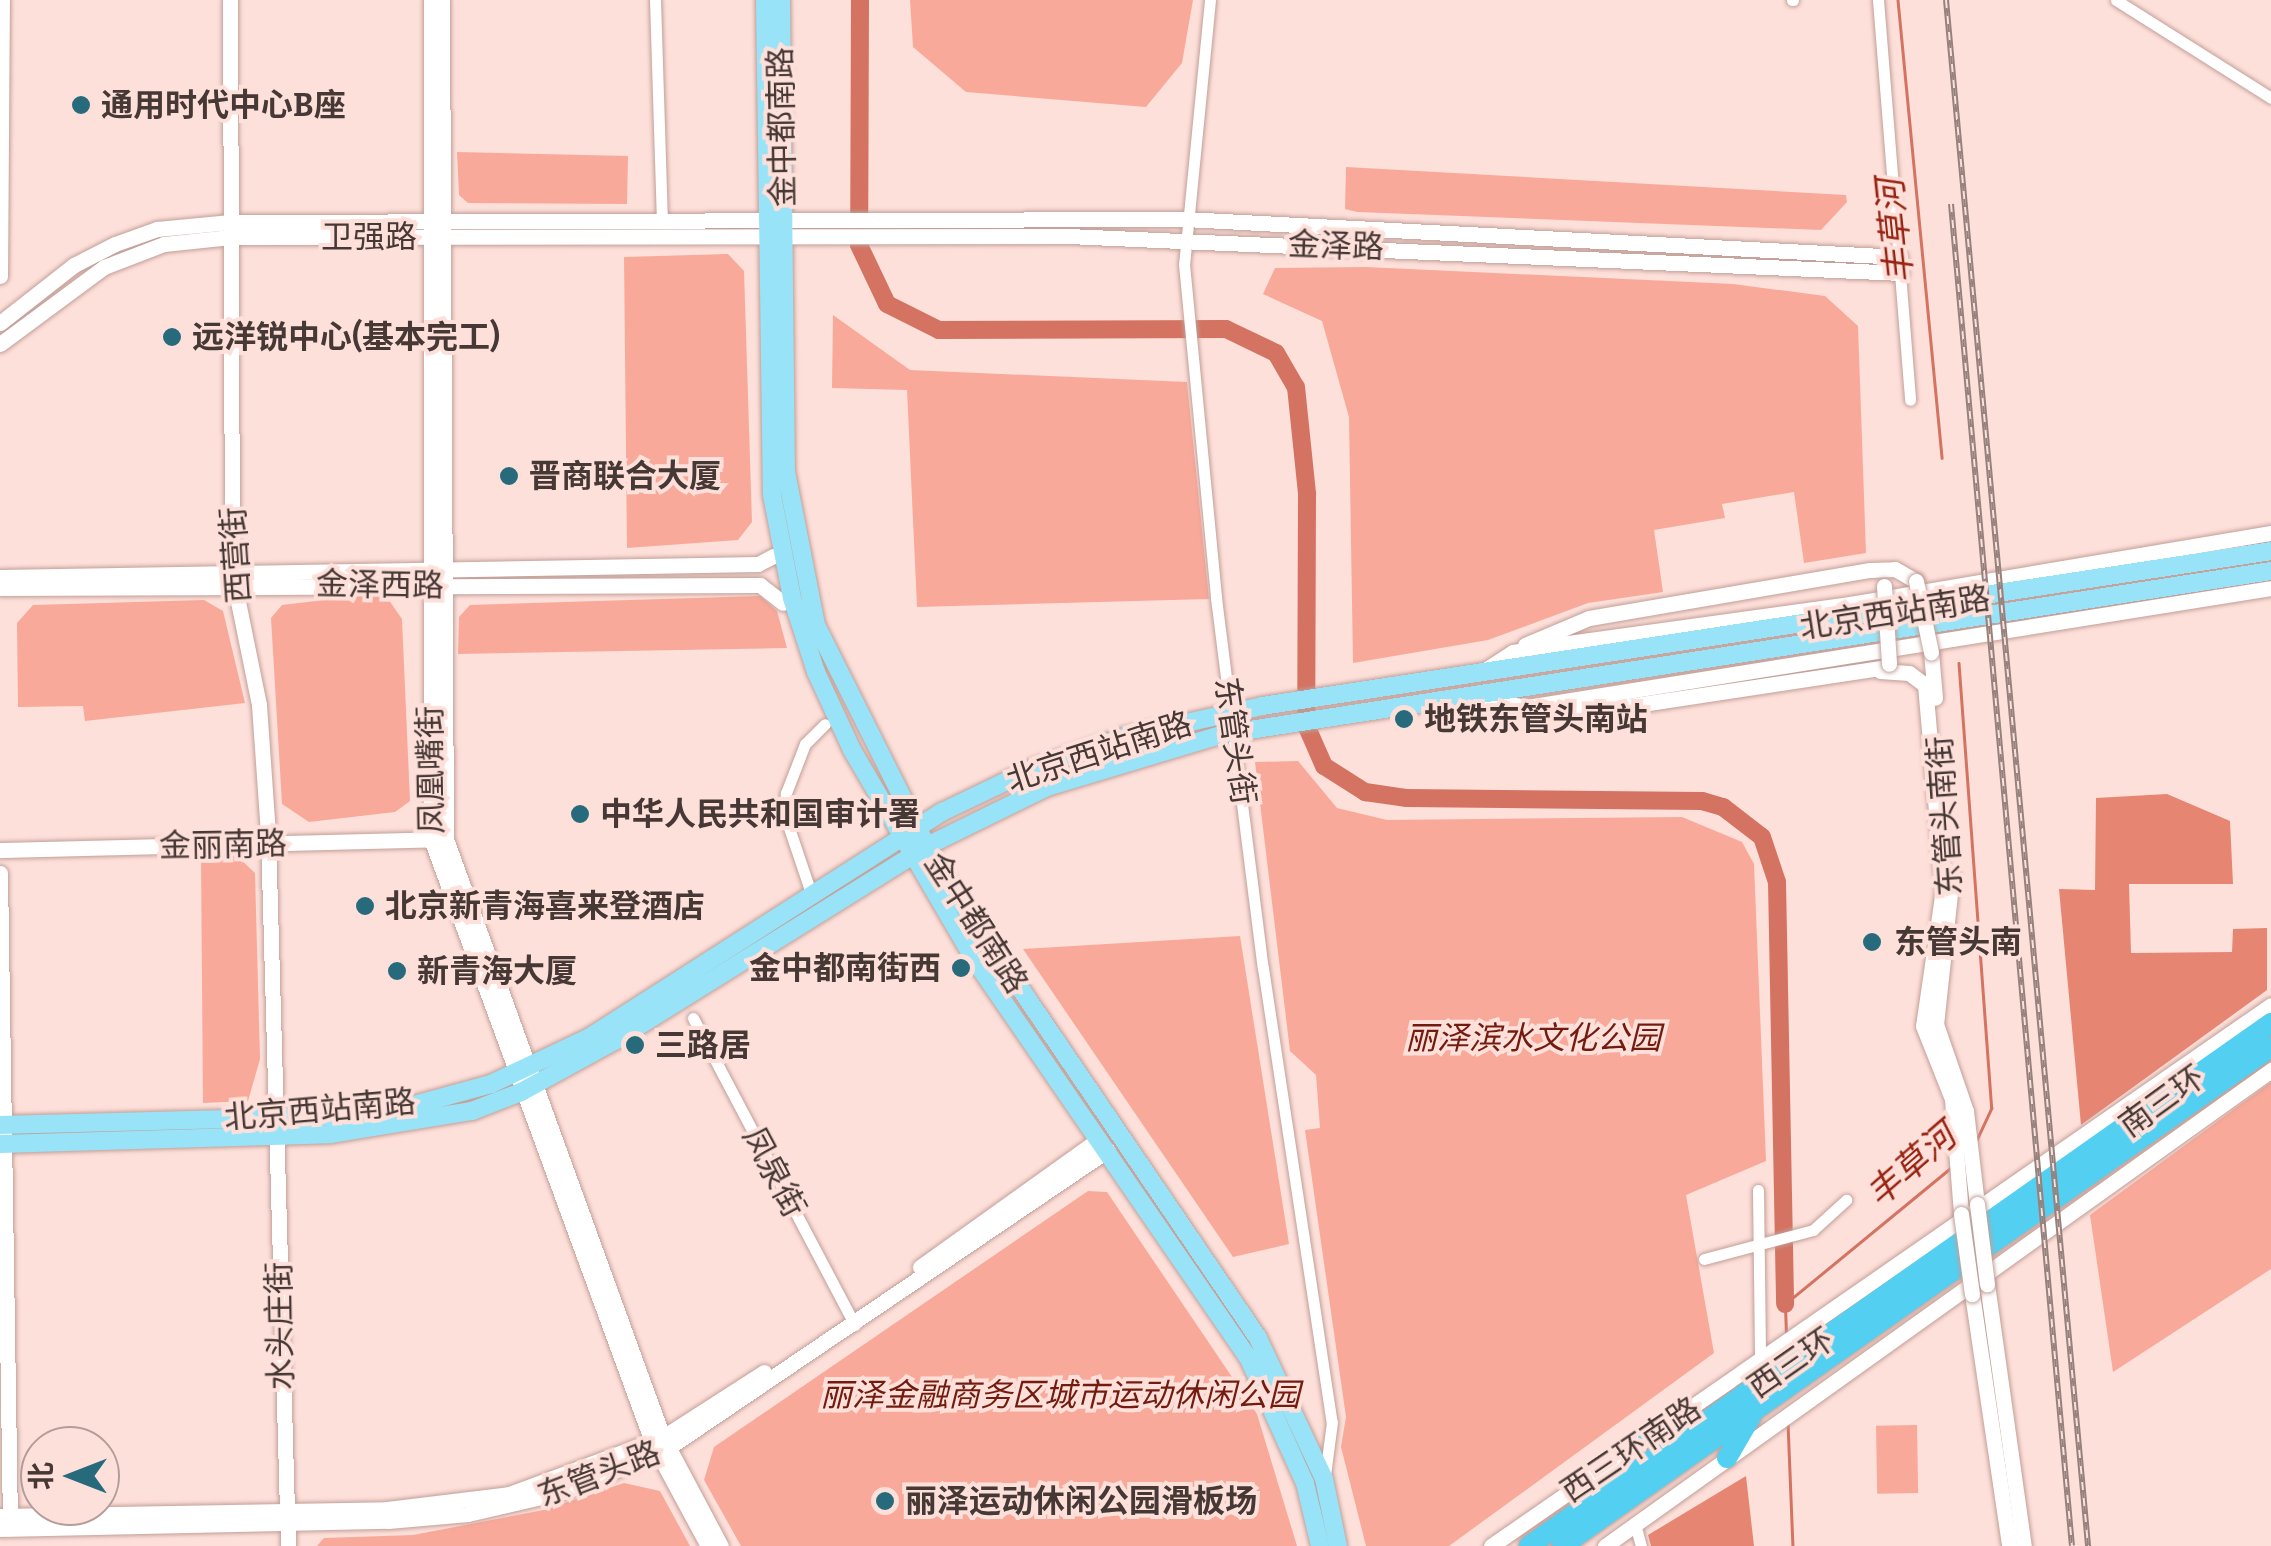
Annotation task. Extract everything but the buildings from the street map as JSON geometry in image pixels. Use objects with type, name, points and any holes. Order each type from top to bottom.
[{"type":"highway","name":"南三环","points":[[2054,1190],[2271,1023]]},
{"type":"highway","name":"南三环","points":[[2054,1190],[2271,1048]]},
{"type":"highway","name":"西三环","points":[[1562,1546],[1712,1418],[1790,1374],[2054,1190]]},
{"type":"highway","name":"西三环","points":[[1530,1546],[1755,1410],[1790,1374]]},
{"type":"highway","points":[[1727,1458],[1755,1410]]},
{"type":"highway","points":[[1648,1437],[1712,1418]]},
{"type":"main road","name":"金中都南路","points":[[765,0],[777,230]]},
{"type":"main road","name":"金中都南路","points":[[780,0],[769,442],[781,554],[816,672],[1003,1002],[1248,1357],[1305,1483],[1320,1546]]},
{"type":"main road","name":"北京西站南路","points":[[1472,688],[2271,551]]},
{"type":"main road","name":"北京西站南路","points":[[3,1134],[272,1112],[407,1106],[525,1080],[908,832],[1034,768],[1231,711],[1339,704],[1472,688],[2271,571]]},
{"type":"main road","name":"北京西站南路","points":[[3,1134],[274,1138],[409,1126],[525,1080],[919,851],[1046,787],[1339,704]]},
{"type":"main road","name":"金中都南路","points":[[919,851],[1258,1338],[1324,1479],[1338,1546]]},
{"type":"street","points":[[0,276],[2,0]]},
{"type":"street","name":"西营街","points":[[230,0],[232,578],[258,705],[268,839],[272,1112]]},
{"type":"street","name":"凤凰嘴街","points":[[431,0],[437,230]]},
{"type":"street","name":"凤凰嘴街","points":[[442,0],[435,576],[438,835],[660,1446],[708,1546]]},
{"type":"street","points":[[655,0],[662,222]]},
{"type":"street","name":"东管头街","points":[[1210,0],[1185,220],[1188,313],[1265,987],[1332,1422],[1324,1479]]},
{"type":"street","points":[[1878,0],[1910,400]]},
{"type":"street","points":[[2116,0],[2271,98]]},
{"type":"street","name":"金泽路","points":[[777,230],[1185,220],[1900,265]]},
{"type":"street","name":"卫强路","points":[[437,230],[662,222],[777,230]]},
{"type":"street","name":"卫强路","points":[[0,324],[74,265],[114,244],[157,229],[777,230]]},
{"type":"street","name":"金泽路","points":[[894,229],[1900,265]]},
{"type":"street","name":"卫强路","points":[[0,344],[104,266],[164,244],[230,230]]},
{"type":"street","points":[[1513,652],[1850,604],[2271,533]]},
{"type":"street","name":"金泽西路","points":[[0,577],[435,576],[758,564],[773,556]]},
{"type":"street","name":"东管头南街","points":[[1874,570],[1895,569],[1916,581],[1931,652],[1953,906],[1936,1024],[1963,1142],[1958,1172],[1961,1214],[2009,1546]]},
{"type":"street","points":[[1874,570],[1884,586],[1885,668],[1589,712],[1527,706],[1472,688],[1513,652],[1589,618],[1874,570]]},
{"type":"street","name":"金泽西路","points":[[435,576],[760,585],[784,603]]},
{"type":"street","name":"金泽西路","points":[[0,588],[232,578]]},
{"type":"street","points":[[1527,706],[2271,588]]},
{"type":"street","name":"东管头南街","points":[[1885,668],[1909,674],[1924,685],[1943,889],[1923,1026],[1972,1160],[2024,1546]]},
{"type":"street","points":[[812,896],[785,816],[786,792],[805,744],[825,724]]},
{"type":"street","name":"金丽南路","points":[[0,842],[438,835]]},
{"type":"street","name":"金丽南路","points":[[0,850],[268,839]]},
{"type":"street","points":[[0,873],[4,1521]]},
{"type":"street","name":"西三环南路","points":[[1605,1546],[1784,1414],[1796,1336],[2086,1138],[2271,1005]]},
{"type":"street","name":"凤泉街","points":[[692,1018],[853,1321]]},
{"type":"street","name":"西三环南路","points":[[1790,1374],[2028,1240],[2271,1070]]},
{"type":"street","name":"水头庄街","points":[[272,1112],[288,1546]]},
{"type":"street","name":"东管头路","points":[[4,1521],[284,1517],[481,1500],[562,1479],[660,1446],[853,1321],[1104,1144]]},
{"type":"street","points":[[1758,1190],[1767,1245],[1760,1361]]},
{"type":"street","points":[[1704,1259],[1812,1230],[1846,1200]]},
{"type":"street","name":"西三环南路","points":[[1491,1546],[1760,1361],[1790,1374]]},
{"type":"street","name":"凤凰嘴街","points":[[660,1446],[722,1546]]},
{"type":"street","points":[[0,1502],[4,1521]]},
{"type":"street","points":[[1635,1524],[1641,1546]]},
{"type":"green space","points":[[910,0],[1193,0],[1182,63],[1146,107],[966,92],[913,47]]},
{"type":"green space","points":[[457,152],[628,156],[627,204],[468,203],[459,195]]},
{"type":"green space","points":[[1346,167],[1846,195],[1847,202],[1821,230],[1357,212],[1345,209]]},
{"type":"green space","points":[[728,254],[744,271],[752,522],[738,540],[627,548],[624,257]]},
{"type":"green space","points":[[1366,267],[1733,284],[1825,296],[1858,326],[1866,553],[1804,563],[1794,492],[1722,504],[1725,518],[1654,530],[1663,592],[1588,603],[1488,640],[1353,663],[1349,417],[1322,321],[1263,294],[1275,268]]},
{"type":"green space","points":[[833,315],[910,370],[1187,382],[1209,599],[917,607],[907,390],[832,388]]},
{"type":"green space","points":[[384,593],[402,619],[410,801],[395,812],[309,822],[282,804],[271,618],[282,605]]},
{"type":"green space","points":[[760,596],[777,611],[787,648],[458,654],[459,617],[470,605]]},
{"type":"green space","points":[[204,600],[223,611],[245,703],[85,721],[83,706],[18,707],[17,623],[33,605]]},
{"type":"green space","name":"丽泽滨水文化公园","points":[[1298,761],[1337,808],[1387,820],[1682,817],[1742,842],[1754,864],[1766,1161],[1686,1195],[1714,1353],[1449,1546],[1366,1546],[1341,1447],[1346,1417],[1305,1130],[1320,1128],[1316,1075],[1290,1051],[1255,762]]},
{"type":"green space","points":[[201,856],[237,856],[255,873],[260,1059],[248,1101],[203,1103]]},
{"type":"green space","points":[[1240,936],[1289,1244],[1233,1257],[1023,949]]},
{"type":"green space","points":[[2271,1082],[2271,1269],[2113,1372],[2090,1215]]},
{"type":"green space","name":"丽泽金融商务区城市运动休闲公园","points":[[1088,1191],[1107,1192],[1257,1414],[1297,1546],[741,1546],[704,1480],[714,1447]]},
{"type":"green space","points":[[1917,1425],[1918,1493],[1877,1494],[1876,1426]]},
{"type":"green space","points":[[624,1483],[660,1491],[690,1546],[317,1546],[324,1538],[413,1535],[544,1510]]},
{"type":"shaded area","points":[[2167,794],[2230,821],[2233,884],[2129,884],[2131,953],[2232,952],[2233,929],[2267,928],[2267,990],[2081,1125],[2059,889],[2095,890],[2096,798]]},
{"type":"shaded area","points":[[1746,1476],[1754,1546],[1651,1546],[1648,1535]]},
{"type":"waterway","points":[[860,0],[859,245],[887,304],[939,330],[1226,329],[1276,353],[1296,387],[1307,494],[1306,725],[1324,766],[1365,792],[1406,798],[1702,801],[1723,807],[1762,837],[1777,882],[1785,1304]]},
{"type":"waterway","name":"丰草河","points":[[1898,0],[1942,458]]},
{"type":"waterway","name":"丰草河","points":[[1959,663],[1992,1108],[1975,1144]]},
{"type":"waterway","name":"丰草河","points":[[1786,1335],[1785,1304],[1952,1167]]},
{"type":"waterway","name":"丰草河","points":[[1788,1423],[1793,1546]]},
{"type":"railway","points":[[1946,0],[2088,1546]]},
{"type":"railway","points":[[1951,204],[2072,1546]]},
{"type":"place","name":"通用时代中心B座","points":[[81,105]]},
{"type":"place","name":"远洋锐中心(基本完工)","points":[[172,337]]},
{"type":"place","name":"晋商联合大厦","points":[[509,476]]},
{"type":"place","name":"地铁东管头南站","points":[[1404,719]]},
{"type":"place","name":"中华人民共和国审计署","points":[[580,814]]},
{"type":"place","name":"北京新青海喜来登酒店","points":[[365,906]]},
{"type":"place","name":"东管头南","points":[[1872,942]]},
{"type":"place","name":"金中都南街西","points":[[961,968]]},
{"type":"place","name":"新青海大厦","points":[[397,971]]},
{"type":"place","name":"三路居","points":[[635,1045]]},
{"type":"place","name":"丽泽运动休闲公园滑板场","points":[[885,1501]]}]
